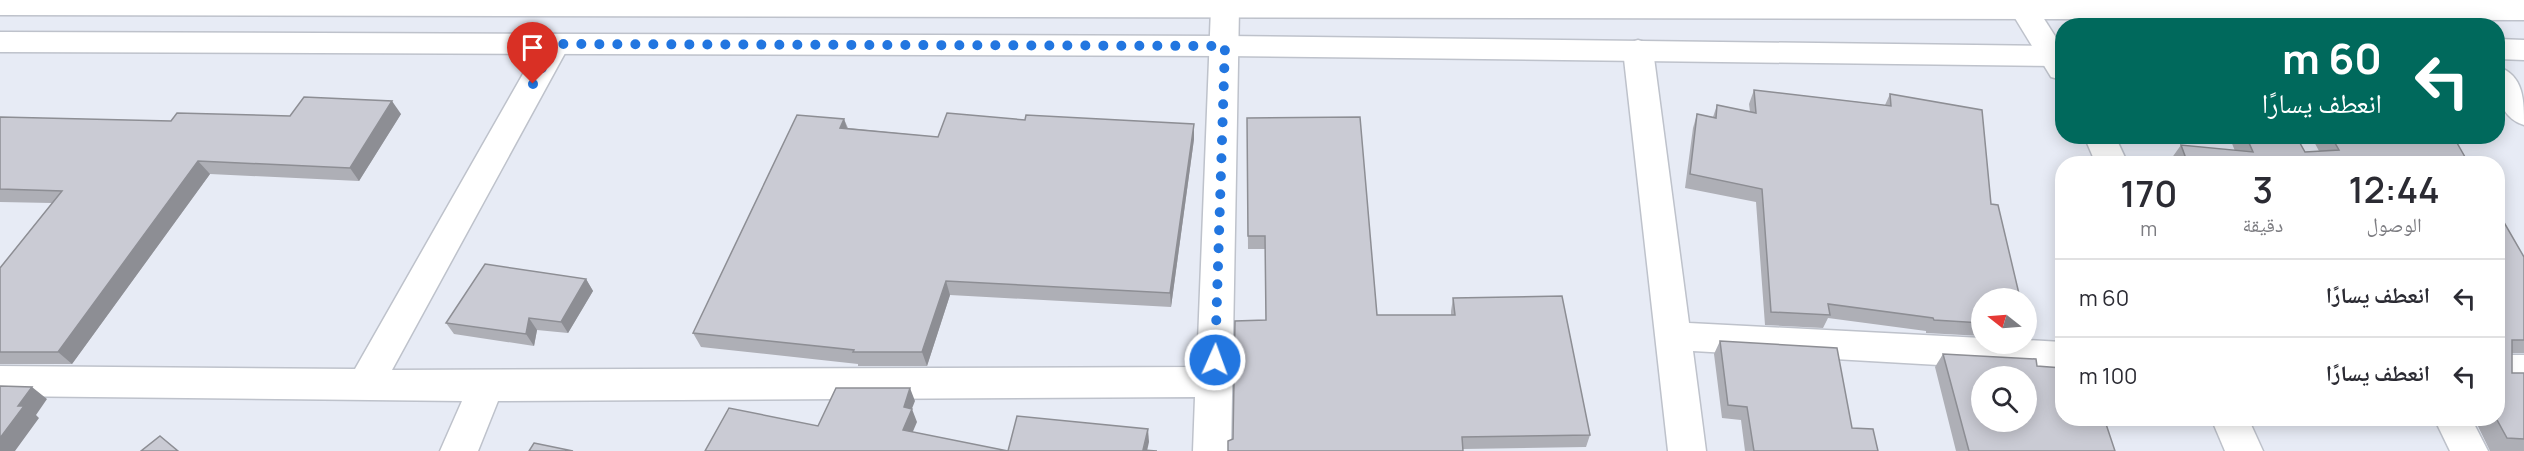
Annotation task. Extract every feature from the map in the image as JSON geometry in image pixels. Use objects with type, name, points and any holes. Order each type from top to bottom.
[{"type":"main road","points":[[0,4],[1225,8],[2021,5],[2451,17],[2520,7]]},
{"type":"main road","points":[[2021,5],[2055,55]]},
{"type":"main road","points":[[1212,451],[1225,8]]},
{"type":"main road","points":[[0,42],[1225,46],[1638,50],[2055,61]]},
{"type":"main road","points":[[365,385],[555,44]]},
{"type":"main road","points":[[2505,49],[2524,50]]},
{"type":"main road","points":[[1638,50],[1687,451]]},
{"type":"main road","points":[[2505,88],[2524,114]]},
{"type":"main road","points":[[1672,336],[2055,357]]},
{"type":"main road","points":[[2505,370],[2524,370]]},
{"type":"main road","points":[[0,381],[486,386],[1214,382]]},
{"type":"main road","points":[[459,451],[486,386]]},
{"type":"main road","points":[[2233,426],[2244,451]]},
{"type":"main road","points":[[2456,426],[2469,451]]},
{"type":"building","points":[[1754,90],[1891,106],[1890,94],[1982,110],[1991,204],[1998,205],[2018,288],[1971,288],[1971,322],[1934,320],[1933,318],[1828,304],[1830,315],[1771,312],[1762,189],[1690,174],[1697,114],[1716,118],[1717,105],[1756,113]]},
{"type":"building","points":[[304,97],[392,101],[350,168],[198,161],[58,352],[0,352],[0,268],[62,191],[0,189],[0,117],[171,121],[177,113],[290,116]]},
{"type":"building","points":[[947,113],[1025,120],[1026,115],[1194,124],[1170,293],[946,281],[922,352],[853,352],[854,350],[693,333],[797,115],[844,119],[840,128],[938,137]]},
{"type":"building","points":[[1360,117],[1377,315],[1455,315],[1453,298],[1562,296],[1590,435],[1462,437],[1463,451],[1228,451],[1228,441],[1233,439],[1235,321],[1266,320],[1265,236],[1248,236],[1247,118]]},
{"type":"building","points":[[2250,144],[2300,144],[2305,152],[2339,150],[2336,144],[2458,144],[2464,156],[2185,156],[2181,145],[2253,152]]},
{"type":"building","points":[[2505,224],[2524,257],[2524,340],[2512,340],[2512,373],[2524,373],[2524,439],[2507,438],[2500,426],[2505,426]]},
{"type":"building","points":[[485,264],[586,279],[561,322],[529,318],[526,334],[446,323]]},
{"type":"building","points":[[1720,341],[1837,348],[1852,428],[1873,429],[1878,451],[1754,451],[1747,407],[1728,405]]},
{"type":"building","points":[[1943,354],[2036,359],[2037,366],[2055,367],[2055,426],[2107,426],[2115,451],[1969,451]]},
{"type":"building","points":[[0,386],[32,387],[18,406],[24,406],[0,438]]},
{"type":"building","points":[[836,388],[910,388],[904,407],[912,409],[903,430],[1008,451],[705,451],[729,408],[818,426]]},
{"type":"building","points":[[1017,416],[1148,429],[1143,450],[1157,451],[1008,451]]},
{"type":"building","points":[[160,436],[178,451],[141,451]]},
{"type":"building","points":[[534,443],[573,451],[529,451]]},
{"type":"route","points":[[533,84],[555,44],[1225,46],[1215,360]]}]
